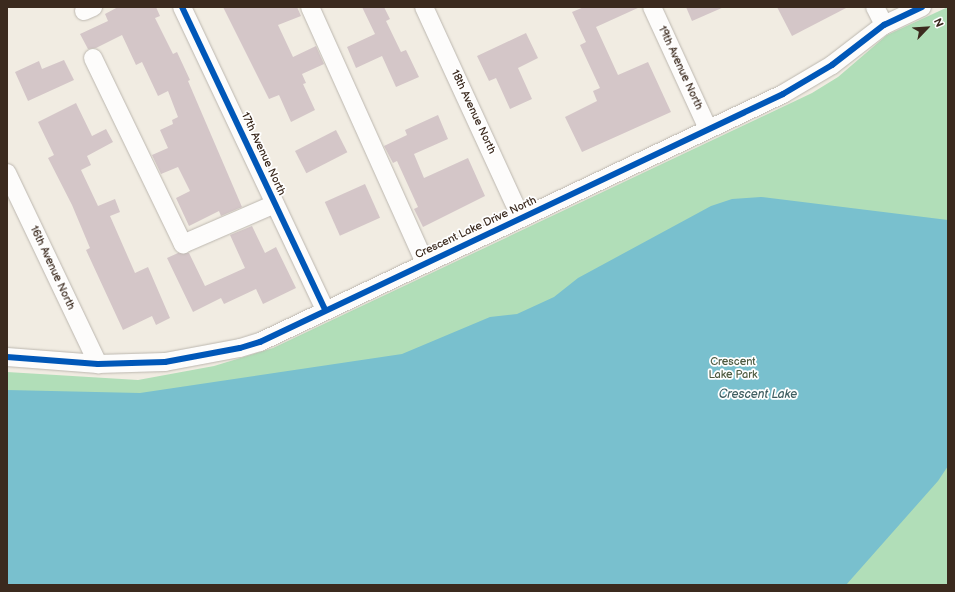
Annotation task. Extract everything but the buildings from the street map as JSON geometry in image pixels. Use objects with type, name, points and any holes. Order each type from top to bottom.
[{"type":"street","name":"17th Avenue North","points":[[182,7],[325,310]]},
{"type":"street","points":[[310,7],[425,263]]},
{"type":"street","name":"18th Avenue North","points":[[424,7],[521,218]]},
{"type":"street","name":"19th Avenue North","points":[[652,7],[708,129]]},
{"type":"street","points":[[875,7],[884,25]]},
{"type":"street","name":"Crescent Lake Drive North","points":[[7,357],[98,364],[165,362],[240,348],[260,342],[810,80],[884,25],[922,7]]},
{"type":"street","points":[[93,58],[183,244],[275,204]]},
{"type":"street","name":"16th Avenue North","points":[[7,173],[98,364]]},
{"type":"green space","name":"Crescent Lake","points":[[948,7],[948,585],[7,585],[7,372],[138,380],[214,366],[273,348],[812,93],[838,77],[887,35]]},
{"type":"water","name":"Crescent Lake","points":[[761,197],[948,220],[948,466],[938,481],[846,585],[7,585],[7,390],[140,393],[402,354],[490,317],[517,314],[554,297],[578,278],[711,206],[732,199]]},
{"type":"cycle path","points":[[182,7],[325,310]]},
{"type":"cycle path","points":[[7,357],[98,364],[165,362],[240,348],[260,342],[783,94],[832,65],[884,25],[922,7]]},
{"type":"park label","name":"Crescent Lake Park","points":[[733,369]]}]
